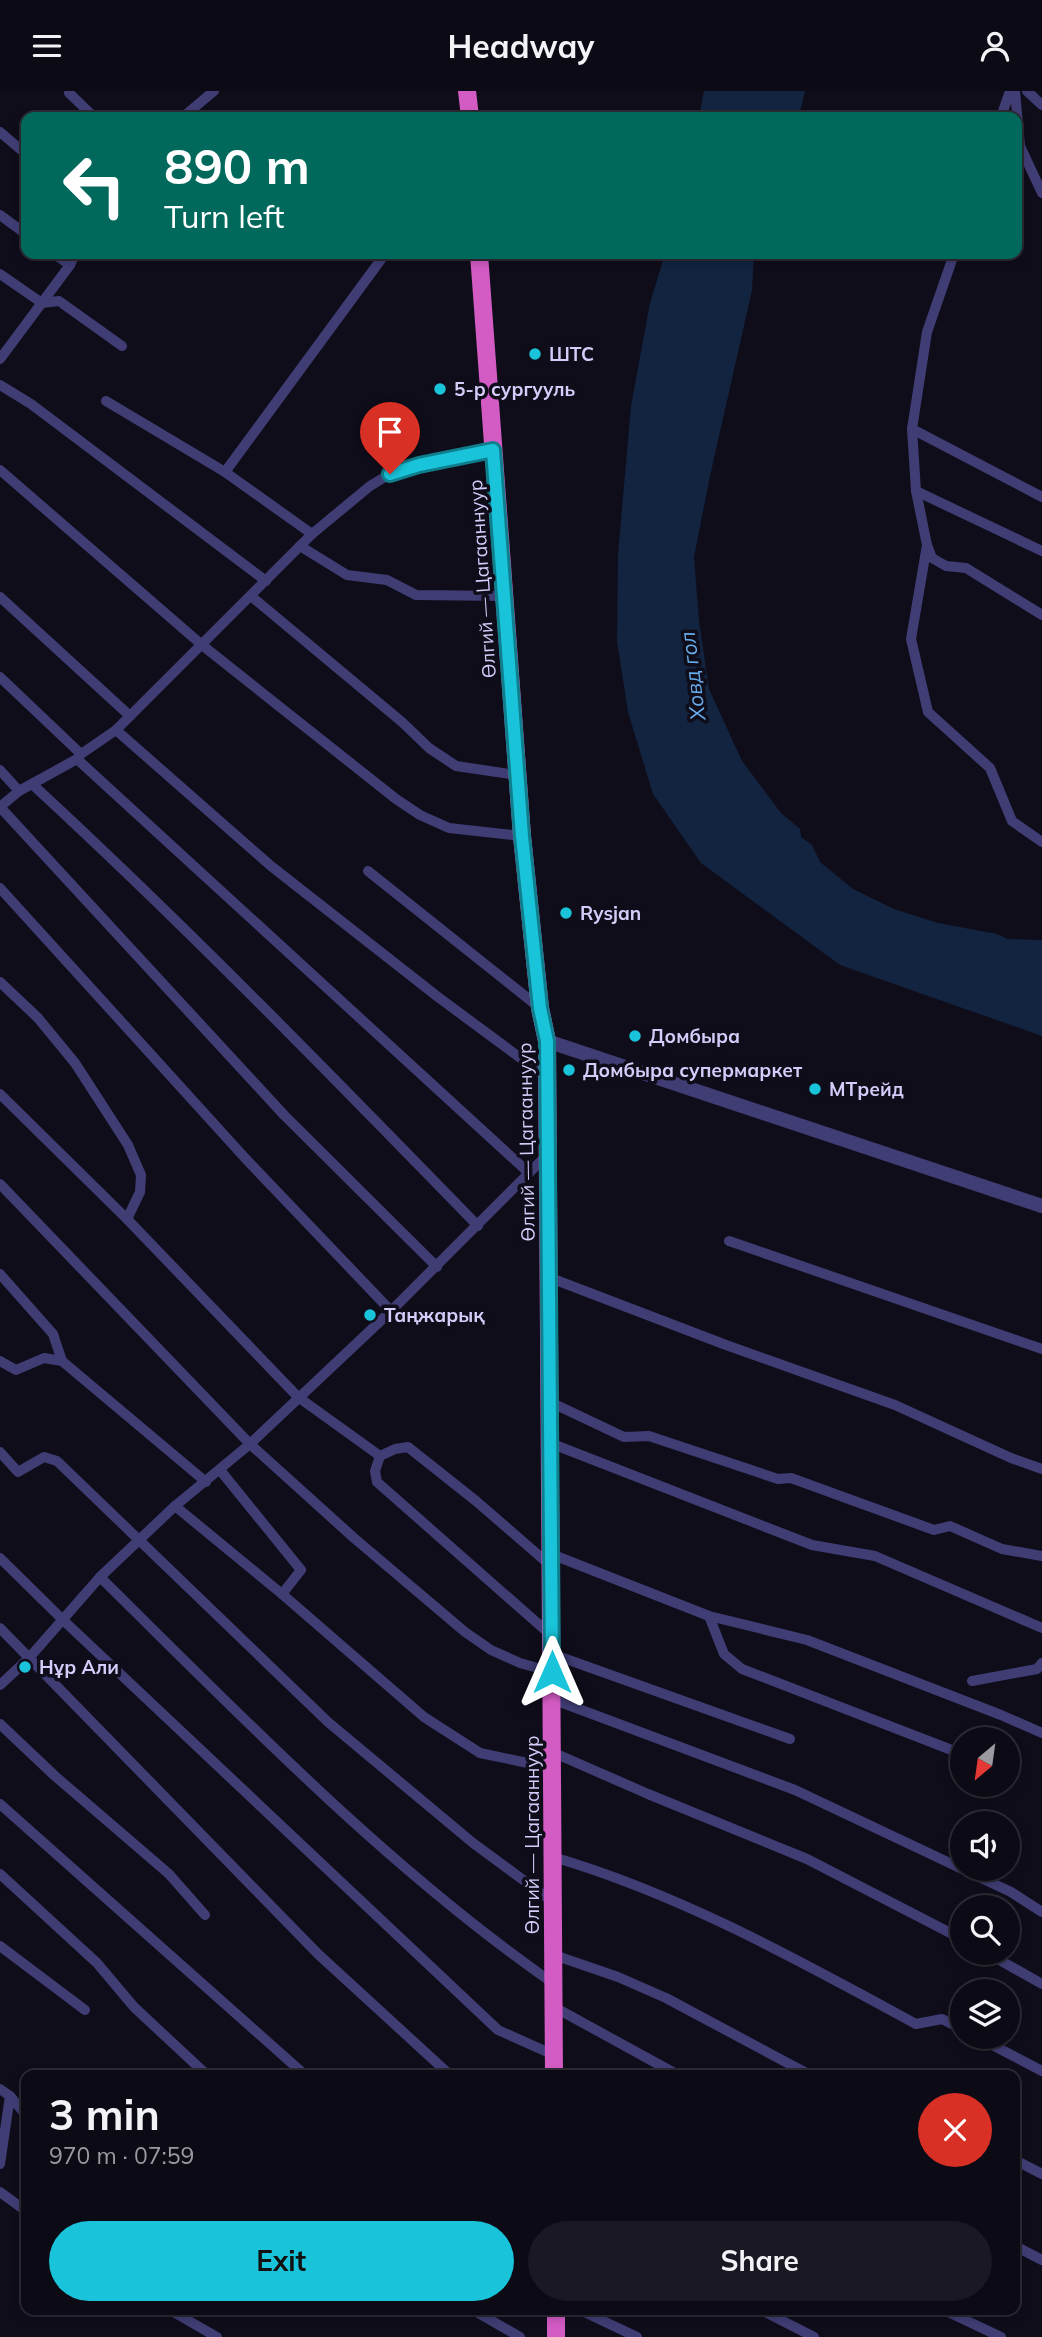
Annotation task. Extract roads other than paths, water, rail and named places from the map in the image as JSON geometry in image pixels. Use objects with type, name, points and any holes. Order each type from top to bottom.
[{"type":"highway","points":[[467,91],[469,112]]},
{"type":"highway","name":"Өлгий — Цагааннуур","points":[[478,259],[522,836],[540,1008],[547,1041],[554,2070]]},
{"type":"highway","points":[[555,2315],[556,2337]]},
{"type":"street","points":[[189,112],[214,91]]},
{"type":"street","points":[[1003,112],[1012,91]]},
{"type":"street","points":[[1012,91],[1015,112]]},
{"type":"street","points":[[1027,91],[1042,105]]},
{"type":"street","points":[[69,93],[89,112]]},
{"type":"street","points":[[0,132],[21,150]]},
{"type":"street","points":[[1022,150],[1042,193]]},
{"type":"street","points":[[0,215],[21,230]]},
{"type":"street","points":[[61,259],[70,265]]},
{"type":"street","points":[[0,359],[73,259]]},
{"type":"street","points":[[225,472],[381,259]]},
{"type":"street","points":[[952,259],[928,332],[912,429],[916,491],[927,545],[932,558],[946,566],[967,568],[1042,615]]},
{"type":"street","points":[[0,274],[43,303],[59,301],[122,346]]},
{"type":"street","points":[[0,385],[31,404],[266,581]]},
{"type":"street","points":[[106,401],[225,472],[312,534]]},
{"type":"street","points":[[912,429],[1042,497]]},
{"type":"street","points":[[437,1267],[284,1115],[0,807],[19,791],[79,757],[116,730],[312,534],[370,485],[390,474],[419,465],[493,450]]},
{"type":"street","points":[[0,470],[202,645],[396,799],[420,815],[449,828],[522,836]]},
{"type":"street","points":[[916,491],[1042,551]]},
{"type":"street","points":[[927,545],[911,639],[928,712],[989,768],[1012,821],[1042,842]]},
{"type":"street","points":[[300,547],[347,575],[387,580],[416,595],[505,596]]},
{"type":"street","points":[[251,596],[402,722],[429,748],[456,766],[517,775]]},
{"type":"street","points":[[0,597],[130,716]]},
{"type":"street","points":[[0,677],[79,757],[529,1173]]},
{"type":"street","points":[[116,730],[271,866],[438,997],[546,1077]]},
{"type":"street","points":[[0,770],[19,791]]},
{"type":"street","points":[[32,784],[265,1007],[478,1226]]},
{"type":"street","points":[[368,871],[540,1008]]},
{"type":"street","points":[[0,888],[245,1158],[391,1311]]},
{"type":"street","points":[[0,982],[38,1018],[75,1063],[128,1146],[141,1175],[140,1192],[127,1219]]},
{"type":"street","points":[[547,1041],[1042,1206]]},
{"type":"street","points":[[0,1094],[127,1219],[299,1397],[380,1456]]},
{"type":"street","points":[[0,1685],[29,1658],[100,1577],[176,1506],[250,1444],[391,1311],[547,1155]]},
{"type":"street","points":[[0,1184],[250,1444],[465,1632],[491,1650],[520,1663],[552,1654]]},
{"type":"street","points":[[729,1241],[1042,1349]]},
{"type":"street","points":[[0,1274],[53,1334],[62,1361]]},
{"type":"street","points":[[548,1277],[726,1345],[895,1405],[1011,1458],[1042,1469]]},
{"type":"street","points":[[0,1361],[16,1370],[44,1358],[62,1361],[206,1482]]},
{"type":"street","points":[[550,1402],[624,1437],[649,1436],[778,1479],[791,1478],[934,1530],[950,1526],[1002,1549],[1042,1556]]},
{"type":"street","points":[[550,1443],[812,1545],[875,1556],[1042,1628]]},
{"type":"street","points":[[790,1739],[552,1654],[377,1482],[375,1471],[380,1456],[408,1447],[551,1560],[709,1616],[807,1640],[1002,1714],[1042,1733]]},
{"type":"street","points":[[0,1452],[18,1472],[44,1457],[57,1461],[328,1722],[473,1843],[553,1902]]},
{"type":"street","points":[[220,1470],[301,1570],[282,1594]]},
{"type":"street","points":[[176,1506],[424,1717],[480,1753],[552,1760],[648,1794],[807,1859],[950,1933]]},
{"type":"street","points":[[0,1557],[63,1620],[498,2030],[554,2055]]},
{"type":"street","points":[[100,1577],[234,1709],[357,1824],[499,1946],[554,1984]]},
{"type":"street","points":[[709,1616],[724,1654],[742,1669],[950,1749]]},
{"type":"street","points":[[0,1628],[318,1954],[445,2070]]},
{"type":"street","points":[[972,1681],[1037,1669],[1042,1663]]},
{"type":"street","points":[[552,1699],[795,1790],[1011,1892],[1042,1912]]},
{"type":"street","points":[[0,1724],[55,1776],[169,1874],[205,1915]]},
{"type":"street","points":[[0,1804],[299,2070]]},
{"type":"street","points":[[553,1857],[599,1870],[674,1902],[809,1966],[916,2024],[942,2019],[950,2023]]},
{"type":"street","points":[[0,1874],[97,1963],[134,2007],[202,2070]]},
{"type":"street","points":[[0,1946],[85,2010]]},
{"type":"street","points":[[554,1955],[618,1976],[666,1998],[801,2070]]},
{"type":"street","points":[[1008,1965],[1042,1984]]},
{"type":"street","points":[[554,2007],[669,2070]]},
{"type":"street","points":[[1000,2049],[1042,2071]]},
{"type":"street","points":[[5,2092],[21,2110]]},
{"type":"street","points":[[0,2164],[5,2092]]},
{"type":"street","points":[[1020,2162],[1042,2174]]},
{"type":"street","points":[[0,2192],[21,2207]]},
{"type":"street","points":[[1020,2249],[1042,2260]]},
{"type":"street","points":[[179,2315],[217,2337]]},
{"type":"street","points":[[482,2315],[520,2337]]},
{"type":"street","points":[[591,2315],[637,2337]]},
{"type":"street","points":[[771,2315],[814,2337]]},
{"type":"street","points":[[954,2315],[1001,2337]]},
{"type":"water","points":[[704,91],[805,91],[800,112],[700,112]]},
{"type":"water","name":"Ховд гол","points":[[663,259],[754,259],[752,290],[694,557],[699,621],[709,689],[742,761],[781,813],[800,829],[801,837],[812,845],[820,862],[853,889],[894,909],[938,923],[997,934],[1008,939],[1042,940],[1042,1036],[840,965],[701,863],[653,794],[628,712],[617,641],[618,554],[631,406],[650,303]]},
{"type":"place","name":"ШТС","points":[[535,354]]},
{"type":"place","name":"5-р сургууль","points":[[440,389]]},
{"type":"place","name":"Rysjan","points":[[566,913]]},
{"type":"place","name":"Домбыра","points":[[635,1036]]},
{"type":"place","name":"Домбыра супермаркет","points":[[569,1070]]},
{"type":"place","name":"MTрейд","points":[[815,1089]]},
{"type":"place","name":"Таңжарық","points":[[370,1315]]},
{"type":"place","name":"Нұр Али","points":[[25,1667]]}]
